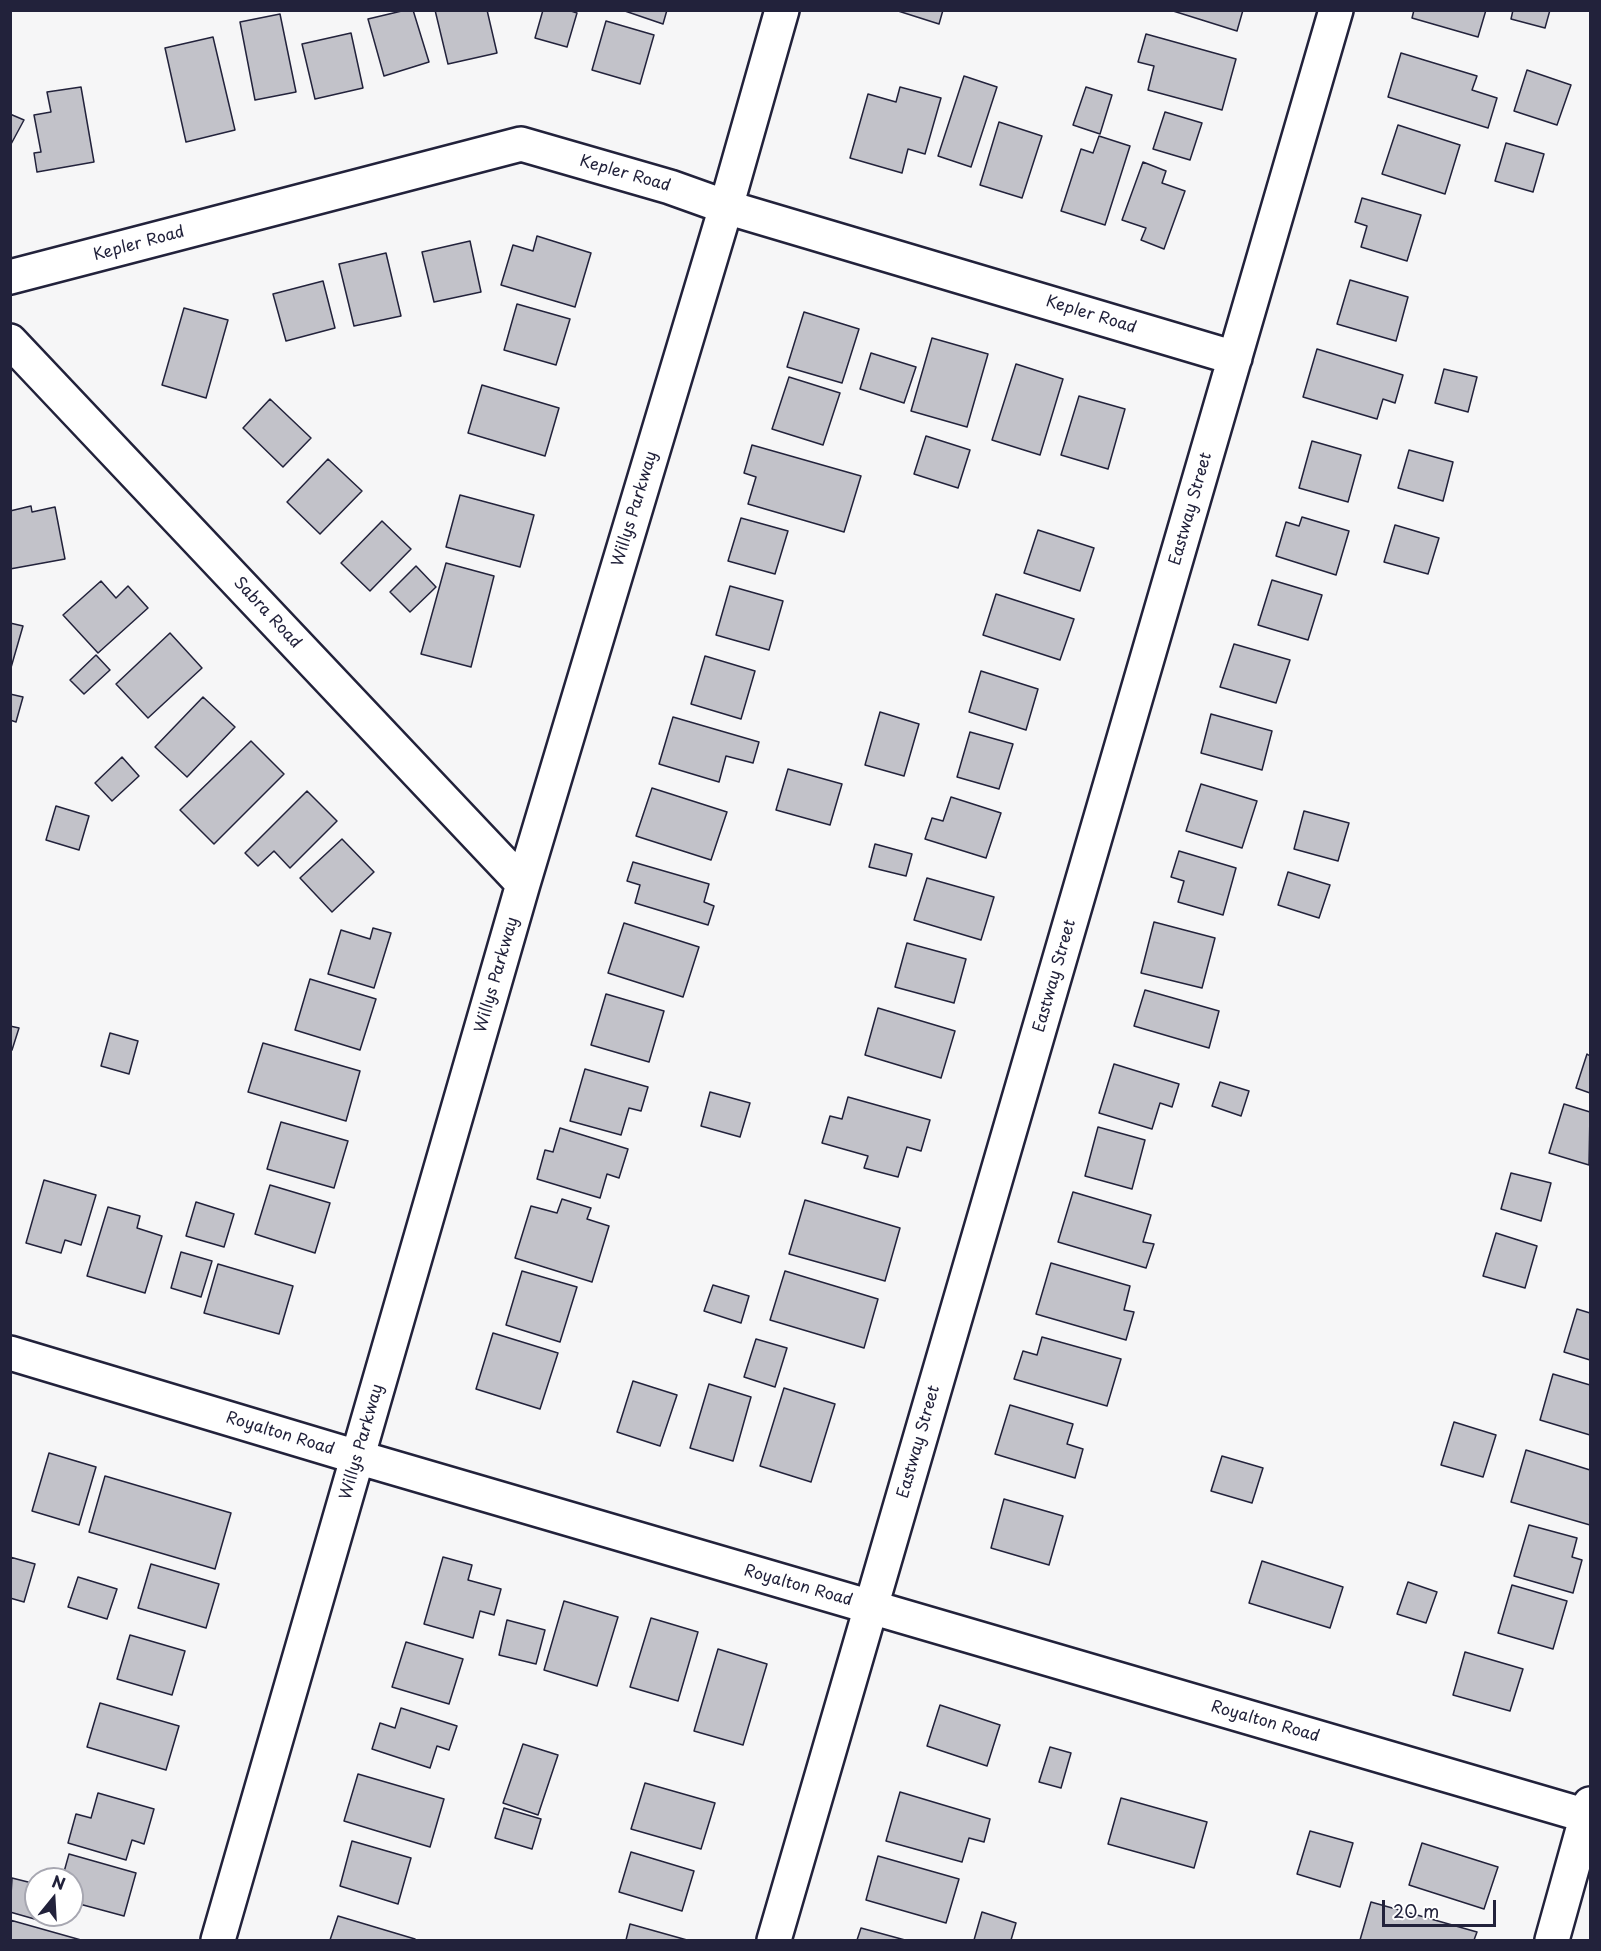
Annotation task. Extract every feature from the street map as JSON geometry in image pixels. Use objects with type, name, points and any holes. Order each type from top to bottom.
[{"type":"street","name":"Willys Parkway","points":[[218,1941],[523,884],[726,207],[782,10]]},
{"type":"street","name":"Eastway Street","points":[[774,1941],[1336,10]]},
{"type":"street","name":"Kepler Road","points":[[10,277],[521,144],[1235,358]]},
{"type":"street","name":"Sabra Road","points":[[10,342],[523,884]]},
{"type":"street","name":"Royalton Road","points":[[10,1353],[871,1607],[1589,1810]]},
{"type":"street","points":[[1552,1941],[1589,1810]]},
{"type":"building","points":[[413,10],[429,62],[384,76],[368,19]]},
{"type":"building","points":[[435,10],[487,10],[497,53],[448,64]]},
{"type":"building","points":[[543,10],[568,10],[577,13],[567,47],[535,38]]},
{"type":"building","points":[[622,10],[667,10],[663,24]]},
{"type":"building","points":[[895,10],[943,10],[939,24]]},
{"type":"building","points":[[1170,10],[1243,10],[1237,31]]},
{"type":"building","points":[[1414,10],[1486,10],[1478,37],[1412,18]]},
{"type":"building","points":[[1513,10],[1550,10],[1545,28],[1511,19]]},
{"type":"building","points":[[280,14],[296,92],[255,100],[240,22]]},
{"type":"building","points":[[606,21],[654,35],[640,84],[592,70]]},
{"type":"building","points":[[351,33],[363,88],[315,99],[302,44]]},
{"type":"building","points":[[1146,34],[1236,59],[1222,110],[1148,90],[1154,66],[1138,62]]},
{"type":"building","points":[[213,37],[235,130],[186,142],[165,48]]},
{"type":"building","points":[[1401,53],[1477,76],[1472,90],[1497,98],[1488,128],[1388,97]]},
{"type":"building","points":[[1527,70],[1571,85],[1557,125],[1514,111]]},
{"type":"building","points":[[964,76],[997,87],[971,167],[938,156]]},
{"type":"building","points":[[81,87],[94,162],[37,172],[34,153],[41,152],[34,115],[51,112],[47,92]]},
{"type":"building","points":[[900,87],[941,98],[925,154],[908,149],[902,173],[850,158],[868,94],[896,102]]},
{"type":"building","points":[[1086,87],[1112,95],[1100,134],[1073,125]]},
{"type":"building","points":[[1165,112],[1202,123],[1190,160],[1153,149]]},
{"type":"building","points":[[10,114],[24,120],[10,146]]},
{"type":"building","points":[[999,122],[1042,136],[1022,198],[980,185]]},
{"type":"building","points":[[1398,125],[1460,145],[1445,194],[1382,174]]},
{"type":"building","points":[[1099,136],[1130,146],[1105,225],[1061,211],[1081,149],[1093,153]]},
{"type":"building","points":[[1506,143],[1544,154],[1533,192],[1495,181]]},
{"type":"building","points":[[1143,162],[1166,171],[1162,183],[1185,191],[1164,249],[1141,240],[1146,228],[1122,220]]},
{"type":"building","points":[[1362,198],[1421,215],[1407,261],[1361,247],[1367,226],[1355,222]]},
{"type":"building","points":[[537,236],[591,253],[575,307],[501,285],[513,245],[533,251]]},
{"type":"building","points":[[470,241],[481,292],[434,302],[422,252]]},
{"type":"building","points":[[386,253],[401,316],[354,326],[339,264]]},
{"type":"building","points":[[1350,280],[1408,297],[1396,341],[1337,324]]},
{"type":"building","points":[[323,281],[335,328],[286,341],[273,294]]},
{"type":"building","points":[[517,304],[570,319],[556,365],[504,350]]},
{"type":"building","points":[[184,308],[228,320],[206,398],[162,385]]},
{"type":"building","points":[[804,312],[859,329],[842,383],[787,367]]},
{"type":"building","points":[[932,338],[988,354],[967,427],[911,411]]},
{"type":"building","points":[[1317,349],[1403,375],[1395,403],[1383,399],[1377,419],[1303,397]]},
{"type":"building","points":[[871,353],[916,367],[904,403],[860,389]]},
{"type":"building","points":[[1016,364],[1063,379],[1040,455],[992,440]]},
{"type":"building","points":[[1444,369],[1477,377],[1468,412],[1435,403]]},
{"type":"building","points":[[789,377],[840,393],[823,445],[772,429]]},
{"type":"building","points":[[482,385],[559,408],[545,456],[468,433]]},
{"type":"building","points":[[1079,396],[1125,409],[1108,469],[1061,455]]},
{"type":"building","points":[[270,399],[311,438],[283,467],[243,428]]},
{"type":"building","points":[[926,436],[970,450],[958,488],[914,474]]},
{"type":"building","points":[[1312,441],[1361,455],[1348,502],[1299,488]]},
{"type":"building","points":[[752,445],[861,476],[844,532],[748,504],[756,477],[744,473]]},
{"type":"building","points":[[1409,450],[1453,462],[1443,501],[1398,488]]},
{"type":"building","points":[[328,459],[362,491],[320,534],[287,502]]},
{"type":"building","points":[[460,495],[534,515],[520,567],[446,547]]},
{"type":"building","points":[[31,506],[32,512],[55,507],[65,559],[10,569],[10,511]]},
{"type":"building","points":[[1302,517],[1349,531],[1336,575],[1276,556],[1286,522],[1299,526]]},
{"type":"building","points":[[741,518],[788,531],[775,574],[728,561]]},
{"type":"building","points":[[382,521],[411,549],[370,591],[341,563]]},
{"type":"building","points":[[1395,525],[1439,538],[1428,574],[1384,562]]},
{"type":"building","points":[[1038,530],[1094,548],[1080,591],[1024,573]]},
{"type":"building","points":[[446,563],[494,576],[471,667],[421,654]]},
{"type":"building","points":[[416,566],[436,587],[410,612],[390,592]]},
{"type":"building","points":[[1272,580],[1322,595],[1308,640],[1258,625]]},
{"type":"building","points":[[101,581],[116,598],[128,586],[148,608],[98,653],[63,615]]},
{"type":"building","points":[[730,586],[783,601],[769,650],[716,635]]},
{"type":"building","points":[[996,594],[1074,619],[1060,660],[983,635]]},
{"type":"building","points":[[10,623],[23,626],[10,671]]},
{"type":"building","points":[[170,633],[202,668],[148,718],[116,684]]},
{"type":"building","points":[[1234,644],[1290,660],[1276,703],[1220,687]]},
{"type":"building","points":[[96,655],[110,670],[84,694],[70,680]]},
{"type":"building","points":[[705,656],[755,671],[741,719],[691,704]]},
{"type":"building","points":[[981,671],[1038,689],[1026,730],[969,712]]},
{"type":"building","points":[[10,694],[23,697],[16,722],[10,720]]},
{"type":"building","points":[[203,697],[235,727],[187,777],[155,747]]},
{"type":"building","points":[[880,712],[919,724],[904,776],[865,765]]},
{"type":"building","points":[[1211,714],[1272,731],[1262,770],[1201,753]]},
{"type":"building","points":[[673,717],[759,742],[753,763],[726,756],[719,782],[659,764]]},
{"type":"building","points":[[970,732],[1013,744],[999,789],[957,777]]},
{"type":"building","points":[[251,741],[284,774],[214,844],[180,810]]},
{"type":"building","points":[[122,757],[139,776],[112,801],[95,783]]},
{"type":"building","points":[[788,769],[842,784],[830,825],[776,810]]},
{"type":"building","points":[[1201,784],[1257,801],[1242,848],[1186,831]]},
{"type":"building","points":[[652,788],[727,812],[711,860],[636,836]]},
{"type":"building","points":[[307,791],[337,821],[290,868],[274,851],[258,866],[245,853]]},
{"type":"building","points":[[951,797],[1001,813],[986,858],[925,839],[932,818],[943,821]]},
{"type":"building","points":[[56,806],[89,816],[79,850],[46,840]]},
{"type":"building","points":[[1304,811],[1349,823],[1338,861],[1294,849]]},
{"type":"building","points":[[342,839],[374,872],[332,912],[300,878]]},
{"type":"building","points":[[875,844],[912,854],[906,876],[869,867]]},
{"type":"building","points":[[1179,851],[1236,868],[1223,915],[1178,902],[1184,881],[1171,877]]},
{"type":"building","points":[[633,862],[709,884],[704,902],[714,906],[708,925],[635,903],[640,885],[627,881]]},
{"type":"building","points":[[1288,872],[1330,885],[1319,918],[1278,905]]},
{"type":"building","points":[[927,878],[994,897],[981,940],[914,920]]},
{"type":"building","points":[[1154,922],[1215,938],[1202,988],[1141,973]]},
{"type":"building","points":[[624,923],[699,947],[683,997],[608,973]]},
{"type":"building","points":[[373,928],[391,933],[374,988],[328,974],[341,930],[370,939]]},
{"type":"building","points":[[907,943],[966,959],[954,1003],[895,987]]},
{"type":"building","points":[[310,979],[376,999],[360,1050],[295,1030]]},
{"type":"building","points":[[1145,990],[1219,1011],[1209,1048],[1134,1026]]},
{"type":"building","points":[[606,994],[664,1011],[649,1062],[591,1045]]},
{"type":"building","points":[[878,1008],[955,1031],[941,1078],[865,1055]]},
{"type":"building","points":[[10,1026],[19,1028],[12,1050],[10,1050]]},
{"type":"building","points":[[110,1033],[138,1041],[129,1074],[101,1066]]},
{"type":"building","points":[[263,1043],[360,1071],[346,1121],[248,1092]]},
{"type":"building","points":[[1587,1054],[1590,1056],[1590,1093],[1576,1088]]},
{"type":"building","points":[[1114,1064],[1179,1084],[1172,1107],[1160,1103],[1152,1129],[1099,1113]]},
{"type":"building","points":[[585,1069],[648,1087],[641,1111],[629,1108],[621,1135],[570,1121]]},
{"type":"building","points":[[1220,1082],[1249,1091],[1241,1116],[1212,1106]]},
{"type":"building","points":[[710,1092],[750,1103],[740,1137],[701,1126]]},
{"type":"building","points":[[848,1097],[930,1120],[921,1151],[907,1147],[898,1177],[864,1168],[868,1156],[822,1143],[830,1116],[842,1119]]},
{"type":"building","points":[[1564,1104],[1590,1112],[1589,1165],[1549,1153]]},
{"type":"building","points":[[281,1122],[348,1141],[334,1188],[267,1169]]},
{"type":"building","points":[[1098,1127],[1145,1140],[1132,1189],[1085,1176]]},
{"type":"building","points":[[560,1128],[628,1149],[619,1178],[607,1174],[600,1198],[537,1179],[545,1150],[553,1152]]},
{"type":"building","points":[[1511,1173],[1551,1183],[1541,1221],[1501,1209]]},
{"type":"building","points":[[44,1180],[96,1195],[81,1245],[65,1240],[61,1253],[26,1243]]},
{"type":"building","points":[[270,1185],[330,1203],[315,1253],[255,1234]]},
{"type":"building","points":[[1073,1192],[1151,1215],[1143,1242],[1154,1244],[1146,1268],[1058,1242]]},
{"type":"building","points":[[562,1199],[591,1208],[587,1219],[609,1226],[592,1282],[515,1258],[531,1206],[557,1213]]},
{"type":"building","points":[[805,1200],[900,1228],[885,1281],[789,1254]]},
{"type":"building","points":[[196,1202],[234,1214],[224,1247],[186,1236]]},
{"type":"building","points":[[108,1207],[140,1216],[137,1228],[162,1236],[145,1293],[87,1276]]},
{"type":"building","points":[[1496,1233],[1537,1246],[1525,1288],[1483,1276]]},
{"type":"building","points":[[181,1252],[212,1261],[201,1297],[171,1288]]},
{"type":"building","points":[[1051,1263],[1130,1286],[1124,1310],[1134,1312],[1126,1340],[1036,1314]]},
{"type":"building","points":[[218,1264],[293,1286],[279,1334],[204,1313]]},
{"type":"building","points":[[522,1271],[577,1287],[560,1342],[506,1325]]},
{"type":"building","points":[[785,1271],[878,1299],[864,1348],[770,1320]]},
{"type":"building","points":[[713,1285],[749,1296],[741,1323],[704,1311]]},
{"type":"building","points":[[1577,1309],[1590,1313],[1590,1360],[1564,1352]]},
{"type":"building","points":[[493,1333],[558,1353],[540,1409],[476,1389]]},
{"type":"building","points":[[1042,1337],[1121,1359],[1107,1406],[1014,1379],[1023,1351],[1037,1355]]},
{"type":"building","points":[[756,1339],[787,1348],[775,1387],[744,1377]]},
{"type":"building","points":[[1553,1374],[1590,1385],[1590,1435],[1540,1420]]},
{"type":"building","points":[[633,1381],[677,1395],[660,1446],[617,1432]]},
{"type":"building","points":[[709,1384],[751,1397],[733,1461],[690,1448]]},
{"type":"building","points":[[784,1388],[835,1404],[811,1482],[760,1466]]},
{"type":"building","points":[[1010,1405],[1073,1424],[1067,1444],[1083,1449],[1075,1478],[995,1454]]},
{"type":"building","points":[[1454,1422],[1496,1435],[1483,1477],[1441,1465]]},
{"type":"building","points":[[1526,1450],[1590,1470],[1590,1525],[1511,1502]]},
{"type":"building","points":[[49,1453],[96,1467],[79,1525],[32,1511]]},
{"type":"building","points":[[1222,1456],[1263,1468],[1252,1503],[1211,1491]]},
{"type":"building","points":[[105,1476],[231,1513],[215,1569],[89,1532]]},
{"type":"building","points":[[1004,1499],[1063,1516],[1049,1565],[991,1548]]},
{"type":"building","points":[[1529,1525],[1577,1538],[1572,1557],[1582,1560],[1573,1593],[1514,1576]]},
{"type":"building","points":[[10,1557],[35,1564],[24,1602],[10,1598]]},
{"type":"building","points":[[443,1557],[472,1565],[468,1580],[501,1589],[494,1615],[480,1611],[473,1638],[424,1624]]},
{"type":"building","points":[[1262,1561],[1343,1587],[1330,1628],[1249,1603]]},
{"type":"building","points":[[151,1564],[219,1584],[206,1628],[138,1608]]},
{"type":"building","points":[[78,1577],[117,1589],[107,1619],[68,1607]]},
{"type":"building","points":[[1408,1582],[1437,1592],[1426,1623],[1397,1614]]},
{"type":"building","points":[[1512,1585],[1567,1601],[1553,1649],[1498,1633]]},
{"type":"building","points":[[564,1601],[618,1617],[597,1686],[544,1670]]},
{"type":"building","points":[[651,1618],[698,1632],[678,1701],[630,1687]]},
{"type":"building","points":[[507,1620],[545,1630],[536,1664],[499,1655]]},
{"type":"building","points":[[130,1635],[185,1651],[172,1695],[117,1679]]},
{"type":"building","points":[[406,1642],[463,1659],[449,1704],[392,1687]]},
{"type":"building","points":[[718,1649],[767,1664],[743,1745],[694,1731]]},
{"type":"building","points":[[1465,1652],[1523,1669],[1510,1711],[1453,1695]]},
{"type":"building","points":[[100,1703],[179,1726],[166,1770],[87,1747]]},
{"type":"building","points":[[940,1705],[1000,1725],[987,1766],[927,1746]]},
{"type":"building","points":[[401,1708],[457,1726],[449,1750],[437,1746],[430,1768],[372,1749],[380,1723],[395,1728]]},
{"type":"building","points":[[523,1744],[558,1755],[538,1815],[503,1803]]},
{"type":"building","points":[[1050,1747],[1071,1753],[1061,1788],[1039,1782]]},
{"type":"building","points":[[358,1774],[444,1799],[430,1847],[344,1821]]},
{"type":"building","points":[[645,1783],[715,1803],[701,1849],[631,1829]]},
{"type":"building","points":[[900,1792],[990,1819],[984,1842],[969,1838],[962,1862],[886,1841]]},
{"type":"building","points":[[98,1793],[154,1809],[144,1844],[132,1840],[126,1860],[68,1843],[76,1814],[91,1818]]},
{"type":"building","points":[[1121,1798],[1207,1822],[1194,1868],[1108,1844]]},
{"type":"building","points":[[504,1808],[541,1819],[532,1849],[495,1838]]},
{"type":"building","points":[[1310,1831],[1353,1843],[1340,1887],[1297,1874]]},
{"type":"building","points":[[352,1841],[411,1858],[398,1904],[340,1886]]},
{"type":"building","points":[[1422,1843],[1498,1867],[1484,1909],[1409,1885]]},
{"type":"building","points":[[631,1852],[694,1871],[682,1911],[619,1892]]},
{"type":"building","points":[[69,1854],[136,1873],[124,1916],[84,1905],[84,1867],[65,1867]]},
{"type":"building","points":[[878,1856],[959,1879],[946,1923],[866,1900]]},
{"type":"building","points":[[12,1878],[24,1881],[24,1916],[10,1912]]},
{"type":"building","points":[[1371,1902],[1477,1932],[1474,1940],[1360,1940]]},
{"type":"building","points":[[982,1912],[1016,1923],[1011,1940],[974,1940]]},
{"type":"building","points":[[338,1916],[415,1939],[330,1940]]},
{"type":"building","points":[[10,1920],[24,1924],[24,1927],[35,1927],[81,1940],[10,1940]]},
{"type":"building","points":[[630,1924],[687,1940],[626,1940]]},
{"type":"building","points":[[861,1928],[905,1940],[857,1940]]}]
